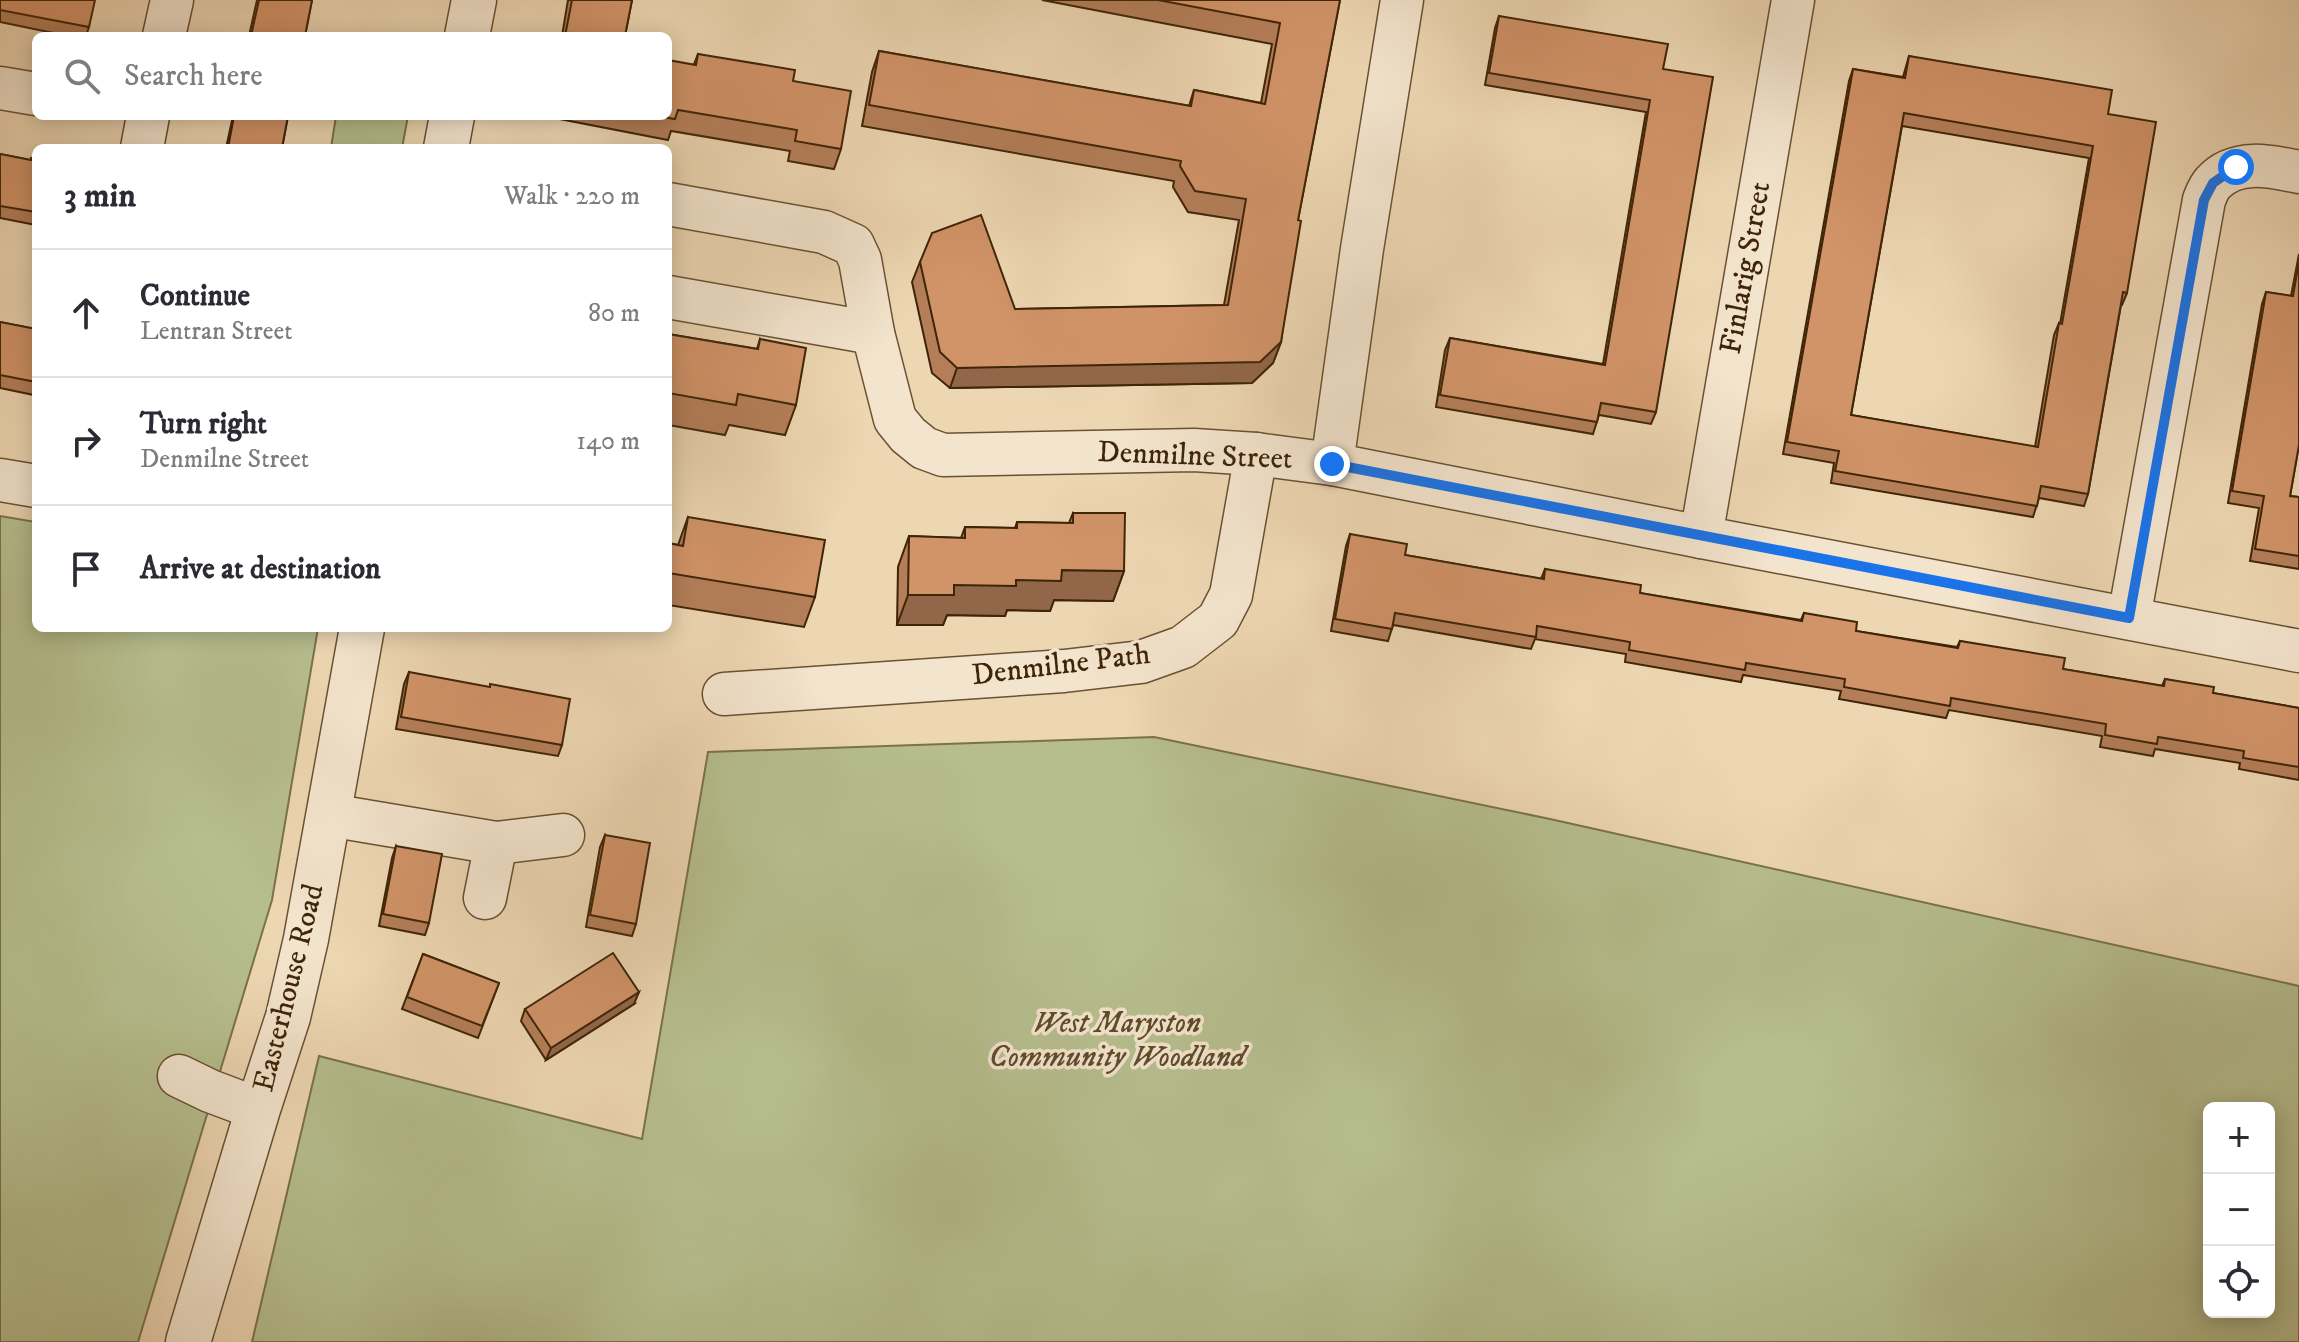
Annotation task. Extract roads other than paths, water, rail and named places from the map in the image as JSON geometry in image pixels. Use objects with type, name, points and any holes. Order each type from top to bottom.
[{"type":"street","points":[[165,32],[172,0]]},
{"type":"street","points":[[468,32],[474,0]]},
{"type":"street","points":[[1332,464],[1362,249],[1402,0]]},
{"type":"street","name":"Finlarig Street","points":[[1701,537],[1793,0]]},
{"type":"street","points":[[0,88],[32,93]]},
{"type":"street","points":[[143,144],[147,120]]},
{"type":"street","points":[[447,144],[451,120]]},
{"type":"street","points":[[2129,618],[2204,200],[2213,183],[2236,167],[2268,165],[2299,172]]},
{"type":"street","name":"Denmilne Street","points":[[672,205],[824,232],[853,245],[860,260],[873,333],[895,419],[924,448],[943,455],[1194,450],[1332,464],[2299,651]]},
{"type":"street","points":[[672,298],[873,333]]},
{"type":"street","name":"Denmilne Path","points":[[724,694],[1064,671],[1141,662],[1183,647],[1218,620],[1231,595],[1256,454]]},
{"type":"street","points":[[0,480],[32,485]]},
{"type":"street","name":"Easterhouse Road","points":[[188,1342],[288,1017],[306,939],[361,632]]},
{"type":"street","points":[[329,815],[496,843],[563,835]]},
{"type":"street","points":[[485,898],[496,843]]},
{"type":"street","points":[[179,1076],[258,1109]]},
{"type":"park label","name":"West Maryston Community Woodland","points":[[1117,1040]]}]
